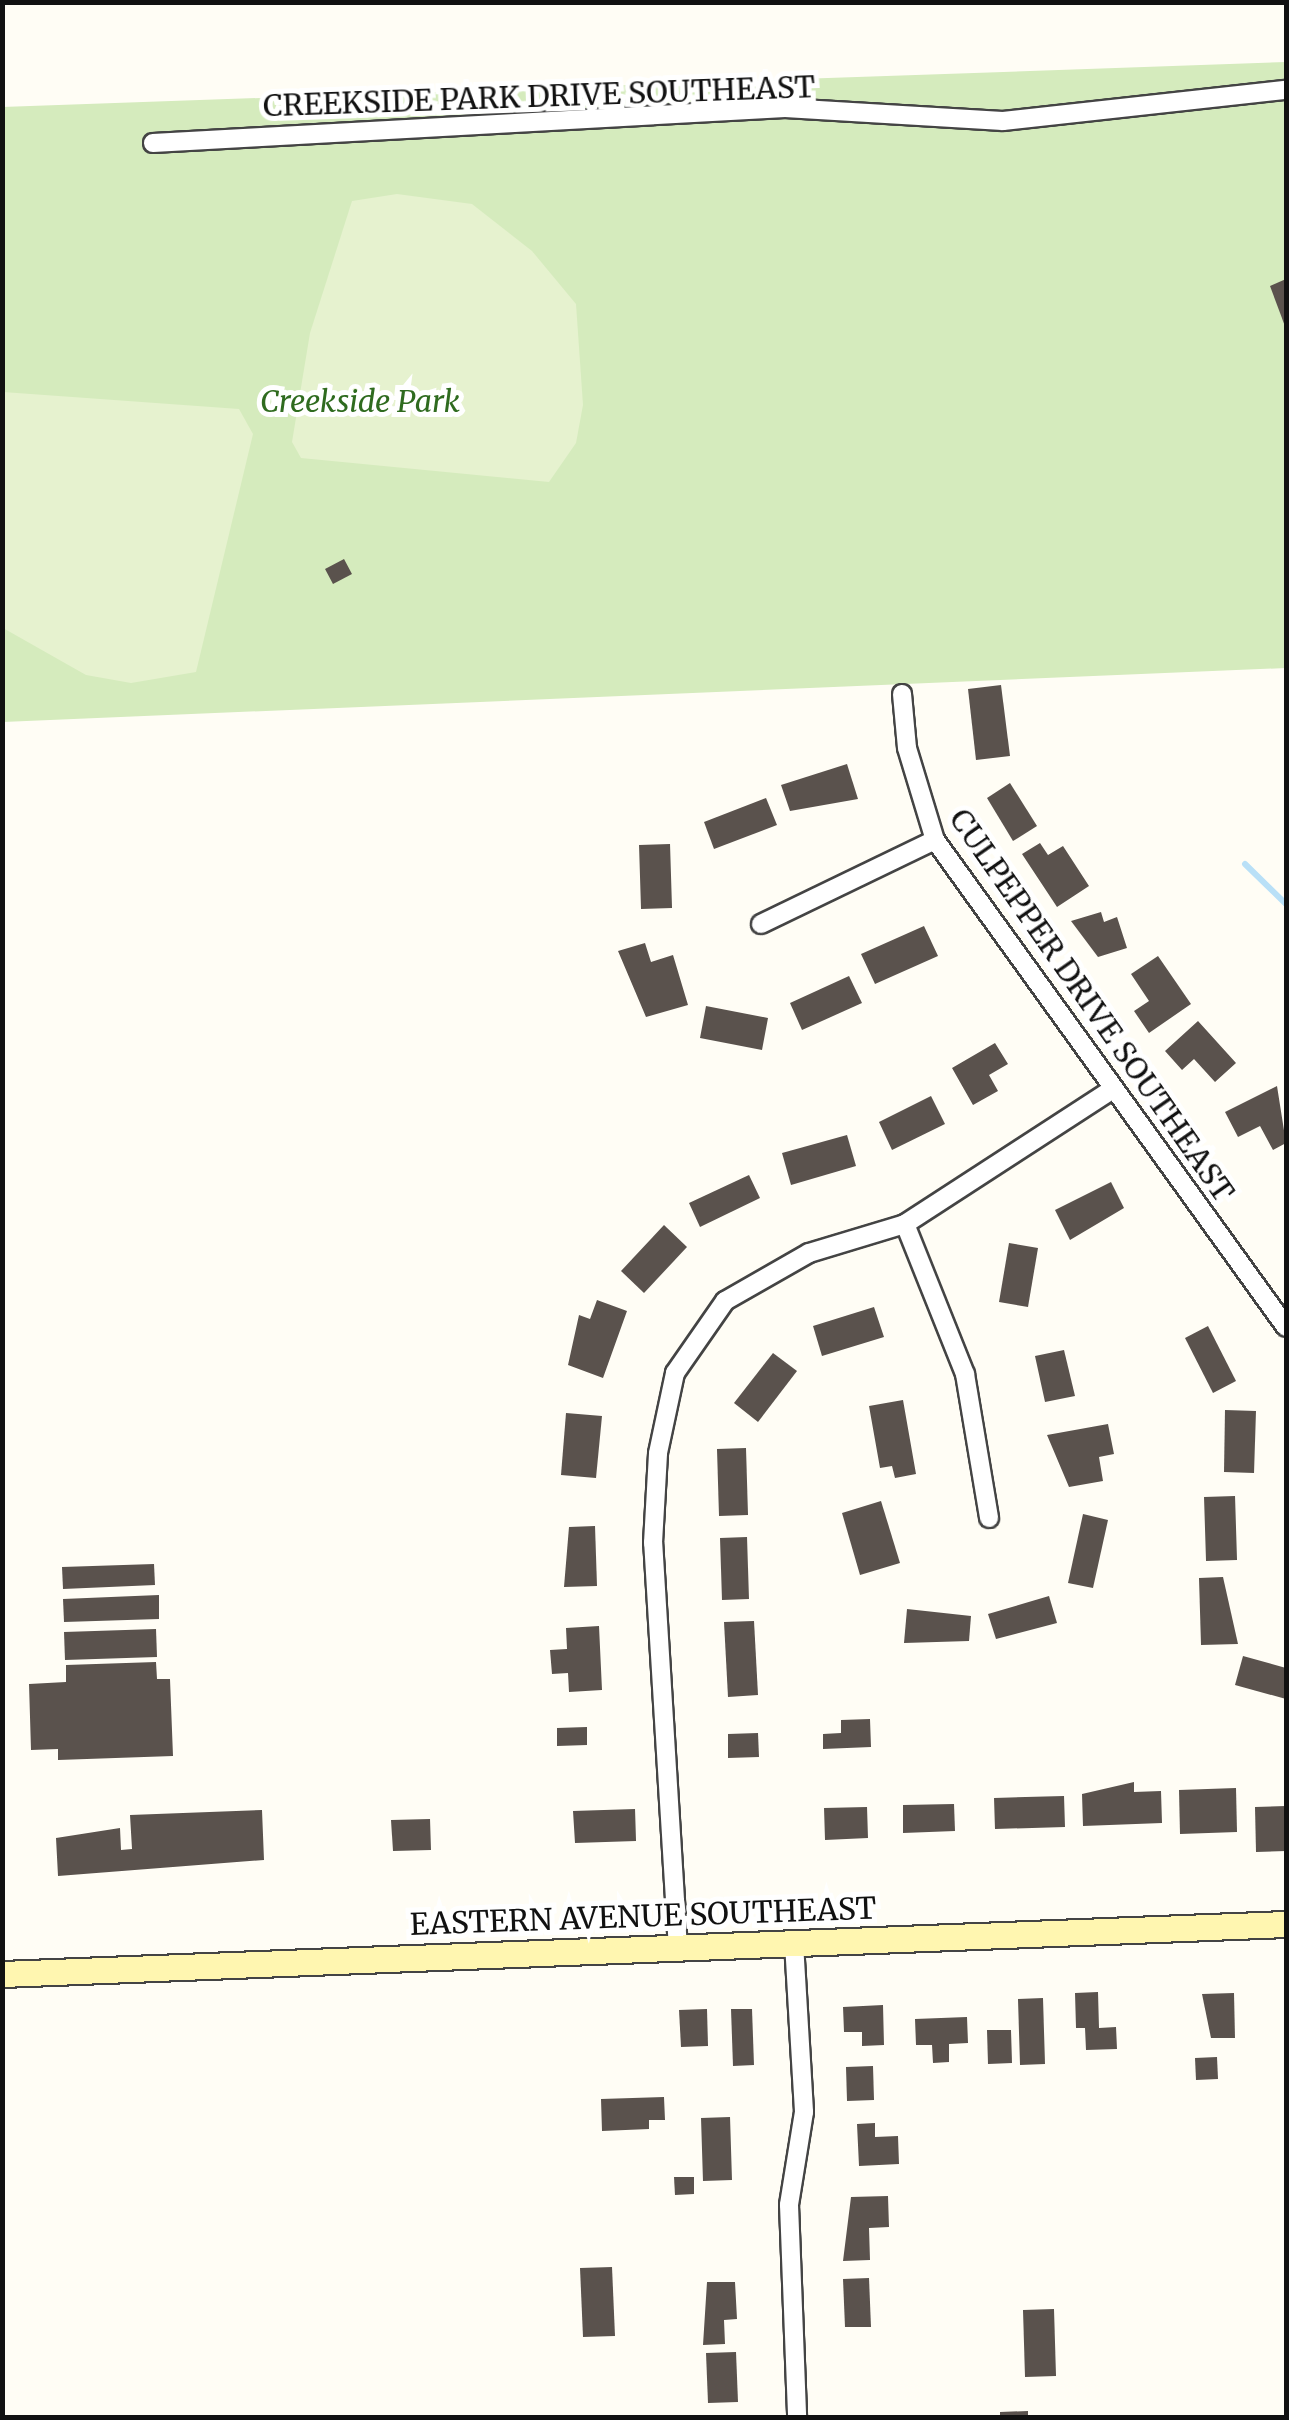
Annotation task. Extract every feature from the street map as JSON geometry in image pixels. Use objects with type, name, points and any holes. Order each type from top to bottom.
[{"type":"street","name":"CREEKSIDE PARK DRIVE SOUTHEAST","points":[[153,143],[785,108],[1003,121],[1286,90]]},
{"type":"street","name":"CULPEPPER DRIVE SOUTHEAST","points":[[902,694],[907,748],[935,840],[1111,1090],[1286,1327]]},
{"type":"street","points":[[761,924],[935,840]]},
{"type":"street","points":[[678,1949],[653,1543],[658,1454],[676,1373],[725,1302],[810,1253],[904,1224],[1111,1090]]},
{"type":"street","points":[[904,1224],[965,1374],[989,1518]]},
{"type":"street","name":"EASTERN AVENUE SOUTHEAST","points":[[2,1974],[1286,1924]]},
{"type":"street","points":[[794,1942],[804,2112],[788,2205],[797,2418]]},
{"type":"green space","name":"Creekside Park","points":[[1286,62],[1286,668],[3,722],[2,107]]},
{"type":"green space","points":[[397,194],[472,204],[532,251],[576,304],[583,405],[576,443],[549,482],[301,458],[292,442],[310,333],[352,201]]},
{"type":"green space","points":[[3,392],[239,409],[253,434],[196,672],[131,683],[86,675],[3,628]]},
{"type":"building","points":[[1286,279],[1286,329],[1270,286]]},
{"type":"building","points":[[344,559],[352,574],[333,584],[325,569]]},
{"type":"building","points":[[1001,685],[1010,756],[976,760],[968,689]]},
{"type":"building","points":[[847,764],[858,799],[790,811],[781,785]]},
{"type":"building","points":[[1010,783],[1037,826],[1013,841],[987,798]]},
{"type":"building","points":[[766,798],[777,825],[714,849],[704,822]]},
{"type":"building","points":[[1040,843],[1048,855],[1063,846],[1089,886],[1057,907],[1022,854]]},
{"type":"building","points":[[670,844],[672,908],[641,909],[639,845]]},
{"type":"building","points":[[1101,912],[1104,922],[1117,917],[1127,948],[1098,957],[1071,921]]},
{"type":"building","points":[[924,926],[938,956],[875,984],[861,954]]},
{"type":"building","points":[[645,943],[651,962],[673,955],[688,1005],[646,1017],[618,951]]},
{"type":"building","points":[[1158,956],[1191,1004],[1149,1033],[1134,1011],[1149,1001],[1131,974]]},
{"type":"building","points":[[849,976],[862,1003],[802,1030],[790,1003]]},
{"type":"building","points":[[706,1006],[768,1018],[762,1050],[700,1038]]},
{"type":"building","points":[[1198,1021],[1236,1063],[1215,1082],[1194,1059],[1182,1070],[1165,1051]]},
{"type":"building","points":[[995,1043],[1008,1064],[989,1075],[998,1091],[973,1105],[952,1068]]},
{"type":"building","points":[[1277,1086],[1286,1143],[1273,1150],[1260,1126],[1238,1137],[1225,1112]]},
{"type":"building","points":[[931,1096],[945,1124],[892,1150],[879,1122]]},
{"type":"building","points":[[847,1135],[856,1166],[791,1185],[782,1153]]},
{"type":"building","points":[[749,1175],[760,1198],[700,1227],[689,1203]]},
{"type":"building","points":[[1111,1182],[1124,1208],[1070,1240],[1055,1210]]},
{"type":"building","points":[[664,1225],[687,1247],[644,1293],[621,1271]]},
{"type":"building","points":[[1009,1243],[1038,1248],[1028,1307],[999,1302]]},
{"type":"building","points":[[597,1300],[627,1311],[603,1378],[568,1365],[579,1315],[590,1319]]},
{"type":"building","points":[[874,1307],[884,1337],[822,1356],[813,1326]]},
{"type":"building","points":[[1208,1326],[1236,1381],[1213,1393],[1185,1338]]},
{"type":"building","points":[[1064,1350],[1075,1396],[1045,1402],[1035,1356]]},
{"type":"building","points":[[773,1353],[797,1371],[758,1422],[734,1403]]},
{"type":"building","points":[[903,1400],[916,1474],[895,1478],[892,1466],[880,1468],[869,1406]]},
{"type":"building","points":[[1225,1410],[1256,1411],[1254,1473],[1224,1472]]},
{"type":"building","points":[[566,1413],[602,1416],[596,1478],[561,1475]]},
{"type":"building","points":[[1108,1424],[1114,1454],[1099,1457],[1103,1481],[1069,1487],[1047,1435]]},
{"type":"building","points":[[746,1448],[748,1515],[719,1516],[717,1449]]},
{"type":"building","points":[[1235,1496],[1237,1560],[1206,1561],[1204,1497]]},
{"type":"building","points":[[881,1501],[900,1563],[860,1575],[842,1513]]},
{"type":"building","points":[[1083,1514],[1108,1520],[1093,1588],[1068,1583]]},
{"type":"building","points":[[595,1526],[597,1586],[564,1587],[569,1527]]},
{"type":"building","points":[[747,1537],[749,1599],[722,1600],[720,1538]]},
{"type":"building","points":[[154,1564],[155,1585],[63,1589],[62,1567]]},
{"type":"building","points":[[1223,1577],[1238,1644],[1201,1645],[1199,1578]]},
{"type":"building","points":[[159,1595],[159,1619],[64,1622],[63,1599]]},
{"type":"building","points":[[1049,1596],[1057,1623],[996,1639],[988,1614]]},
{"type":"building","points":[[907,1609],[971,1616],[969,1641],[904,1643]]},
{"type":"building","points":[[754,1621],[758,1695],[728,1697],[724,1622]]},
{"type":"building","points":[[599,1626],[602,1690],[569,1692],[568,1673],[552,1674],[550,1650],[567,1649],[566,1628]]},
{"type":"building","points":[[156,1629],[157,1657],[65,1660],[64,1632]]},
{"type":"building","points":[[1243,1656],[1286,1668],[1286,1699],[1235,1685]]},
{"type":"building","points":[[156,1662],[157,1679],[170,1679],[173,1756],[58,1760],[58,1749],[31,1750],[29,1684],[66,1682],[66,1665]]},
{"type":"building","points":[[870,1719],[871,1747],[823,1749],[823,1734],[841,1733],[841,1720]]},
{"type":"building","points":[[587,1727],[587,1745],[557,1746],[557,1728]]},
{"type":"building","points":[[758,1733],[759,1757],[728,1758],[728,1734]]},
{"type":"building","points":[[1134,1782],[1134,1792],[1161,1791],[1162,1823],[1083,1826],[1082,1794]]},
{"type":"building","points":[[1236,1788],[1237,1832],[1180,1834],[1179,1790]]},
{"type":"building","points":[[1064,1796],[1065,1827],[995,1829],[994,1798]]},
{"type":"building","points":[[954,1804],[955,1831],[903,1833],[903,1805]]},
{"type":"building","points":[[1286,1806],[1286,1851],[1256,1852],[1255,1807]]},
{"type":"building","points":[[867,1807],[868,1838],[825,1840],[824,1808]]},
{"type":"building","points":[[635,1809],[636,1841],[575,1843],[573,1811]]},
{"type":"building","points":[[262,1810],[264,1860],[58,1876],[56,1838],[120,1828],[121,1850],[132,1849],[130,1815]]},
{"type":"building","points":[[430,1819],[431,1850],[393,1851],[391,1820]]},
{"type":"building","points":[[1098,1992],[1099,2028],[1116,2027],[1117,2049],[1086,2050],[1085,2028],[1076,2028],[1075,1993]]},
{"type":"building","points":[[1234,1993],[1235,2038],[1211,2038],[1202,1994]]},
{"type":"building","points":[[1043,1998],[1045,2064],[1020,2065],[1018,1999]]},
{"type":"building","points":[[883,2005],[884,2045],[862,2046],[862,2032],[844,2032],[843,2007]]},
{"type":"building","points":[[707,2009],[708,2046],[681,2047],[679,2010]]},
{"type":"building","points":[[731,2009],[752,2009],[754,2065],[733,2066]]},
{"type":"building","points":[[967,2017],[968,2043],[949,2044],[949,2062],[933,2063],[932,2045],[916,2045],[915,2019]]},
{"type":"building","points":[[987,2030],[1011,2030],[1012,2063],[988,2064]]},
{"type":"building","points":[[1217,2057],[1218,2079],[1196,2080],[1195,2058]]},
{"type":"building","points":[[873,2066],[874,2100],[847,2101],[846,2067]]},
{"type":"building","points":[[664,2097],[665,2120],[649,2120],[649,2129],[602,2131],[601,2099]]},
{"type":"building","points":[[730,2117],[732,2180],[703,2181],[701,2118]]},
{"type":"building","points":[[875,2123],[875,2137],[898,2136],[899,2164],[859,2166],[857,2124]]},
{"type":"building","points":[[674,2177],[694,2177],[694,2194],[675,2195]]},
{"type":"building","points":[[888,2196],[889,2227],[869,2228],[870,2260],[843,2261],[851,2197]]},
{"type":"building","points":[[612,2267],[615,2336],[583,2337],[580,2268]]},
{"type":"building","points":[[869,2278],[871,2327],[845,2327],[843,2279]]},
{"type":"building","points":[[707,2282],[735,2282],[737,2319],[724,2320],[725,2344],[703,2345]]},
{"type":"building","points":[[1054,2309],[1056,2376],[1025,2377],[1023,2310]]},
{"type":"building","points":[[736,2352],[738,2402],[708,2403],[706,2353]]},
{"type":"building","points":[[1028,2411],[1028,2418],[1000,2418],[1000,2412]]},
{"type":"waterway","points":[[1245,864],[1286,904]]}]
